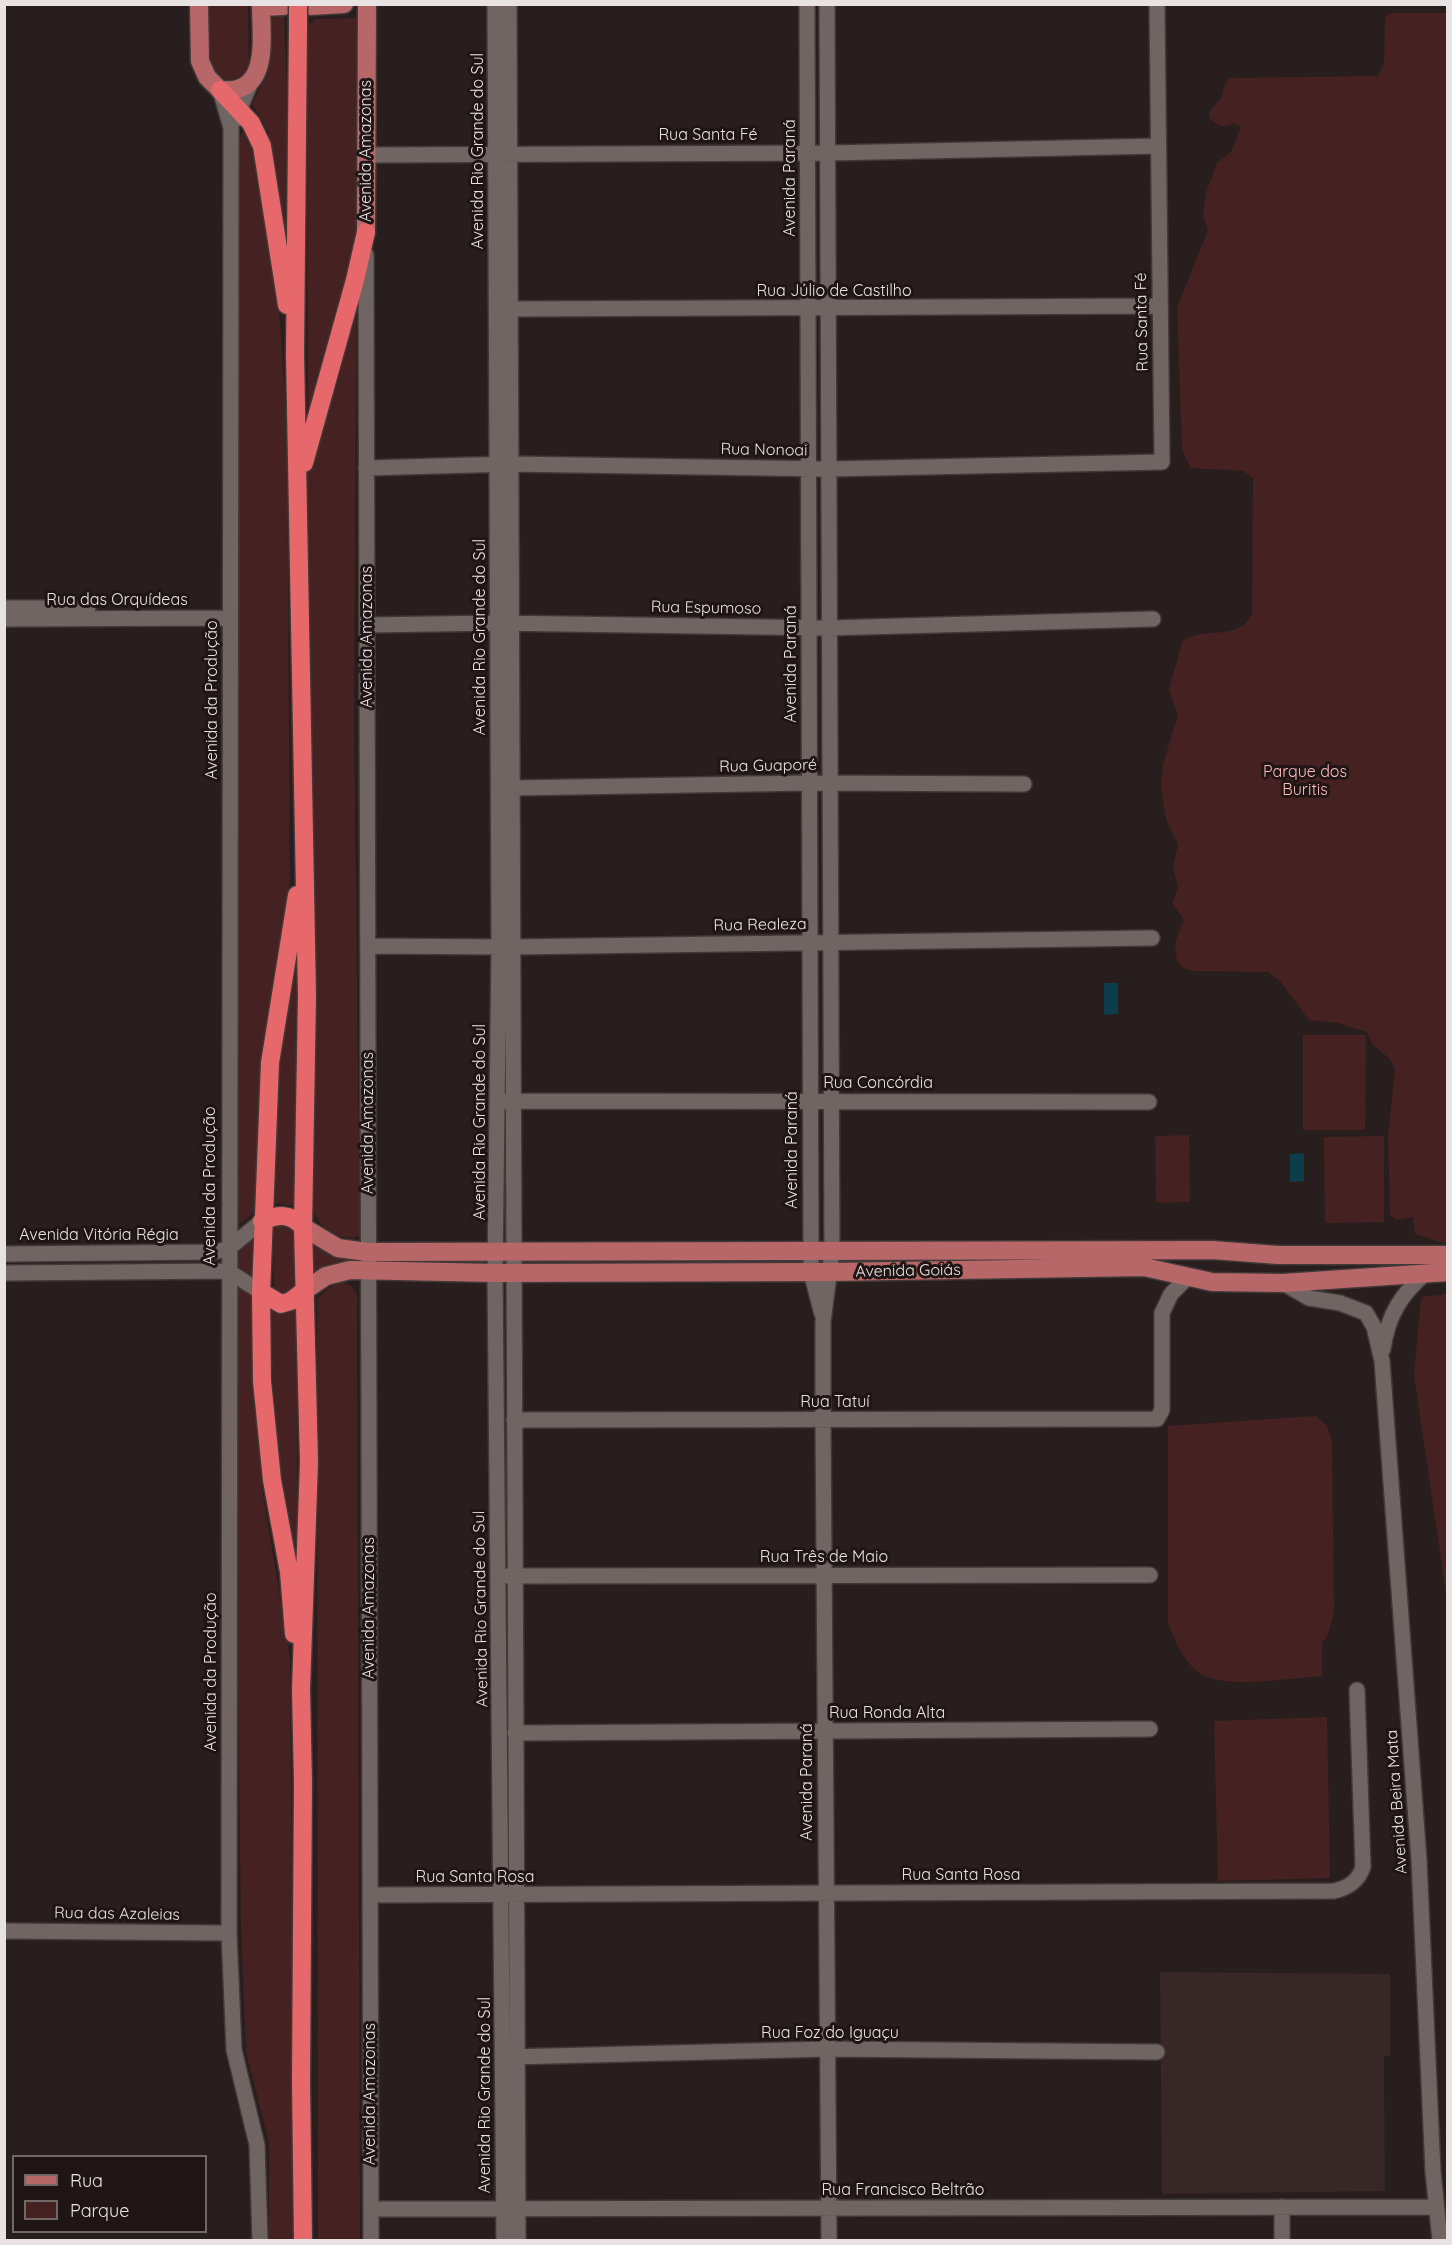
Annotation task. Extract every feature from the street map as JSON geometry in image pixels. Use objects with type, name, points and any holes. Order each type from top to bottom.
[{"type":"highway","points":[[297,5],[295,354],[307,996],[303,1227],[309,1462],[301,1689],[303,2241]]},
{"type":"highway","points":[[220,90],[255,129],[262,146],[295,354]]},
{"type":"highway","points":[[299,482],[355,280],[366,232]]},
{"type":"highway","points":[[301,1689],[298,1680],[289,1572],[272,1480],[262,1381],[261,1292],[270,1063],[304,852]]},
{"type":"highway","points":[[262,1221],[286,1215],[295,1218],[303,1227]]},
{"type":"highway","points":[[261,1292],[281,1304],[291,1301],[304,1291]]},
{"type":"main road","points":[[199,4],[200,61],[207,77],[220,90],[236,90],[251,82],[261,63],[261,6],[344,4]]},
{"type":"main road","name":"Avenida Amazonas","points":[[366,232],[367,4]]},
{"type":"main road","points":[[303,1227],[338,1248],[367,1261]]},
{"type":"main road","points":[[1188,1277],[1187,1266],[1196,1250]]},
{"type":"main road","name":"Avenida Goiás","points":[[367,1261],[497,1254],[811,1252],[1196,1250],[1278,1255],[1448,1255]]},
{"type":"main road","points":[[1278,1255],[1280,1267],[1278,1283]]},
{"type":"main road","points":[[304,1291],[326,1276],[350,1270],[367,1261]]},
{"type":"main road","name":"Avenida Goiás","points":[[367,1261],[495,1274],[1144,1267],[1212,1282],[1278,1283],[1448,1272]]},
{"type":"street","name":"Avenida Rio Grande do Sul","points":[[495,4],[509,309],[504,464]]},
{"type":"street","name":"Avenida Rio Grande do Sul","points":[[509,4],[503,153],[505,1101],[495,1274],[498,1575],[509,1895],[511,2208],[518,2241]]},
{"type":"street","name":"Avenida Paraná","points":[[807,4],[811,1272],[824,1322]]},
{"type":"street","name":"Avenida Paraná","points":[[827,4],[832,1252],[824,1322],[823,1420],[829,2241]]},
{"type":"street","name":"Rua Santa Fé","points":[[1157,4],[1162,462]]},
{"type":"street","name":"Avenida da Produção","points":[[231,128],[251,82]]},
{"type":"street","name":"Avenida da Produção","points":[[220,90],[231,128],[229,1933],[234,2050],[257,2145],[260,2241]]},
{"type":"street","name":"Rua Santa Fé","points":[[366,155],[828,153],[1158,146]]},
{"type":"street","name":"Avenida Amazonas","points":[[366,232],[371,2241]]},
{"type":"street","name":"Rua Júlio de Castilho","points":[[509,309],[828,310],[1160,306]]},
{"type":"street","name":"Rua Nonoai","points":[[366,468],[504,464],[829,469],[1162,462]]},
{"type":"street","name":"Rua das Orquídeas","points":[[4,608],[230,613]]},
{"type":"street","name":"Rua das Orquídeas","points":[[4,619],[230,613]]},
{"type":"street","name":"Rua Espumoso","points":[[367,625],[830,627],[1153,620]]},
{"type":"street","name":"Avenida Rio Grande do Sul","points":[[505,624],[512,788],[505,946]]},
{"type":"street","name":"Rua Guaporé","points":[[512,788],[809,783],[1024,784]]},
{"type":"street","name":"Rua Realeza","points":[[368,946],[831,944],[1152,938]]},
{"type":"street","name":"Avenida Rio Grande do Sul","points":[[505,1101],[516,1254],[514,1420],[516,1733],[509,1895]]},
{"type":"street","name":"Rua Concórdia","points":[[505,1101],[1149,1102]]},
{"type":"street","points":[[228,1249],[262,1221]]},
{"type":"street","name":"Avenida Vitória Régia","points":[[4,1254],[198,1253],[228,1249]]},
{"type":"street","points":[[4,1273],[228,1271],[261,1292]]},
{"type":"street","name":"Avenida Beira Mata","points":[[1382,1361],[1389,1319],[1396,1305],[1405,1292],[1427,1272]]},
{"type":"street","name":"Rua Tatuí","points":[[514,1420],[1157,1419],[1162,1410],[1162,1313],[1171,1294],[1188,1277]]},
{"type":"street","name":"Avenida Beira Mata","points":[[1278,1283],[1309,1298],[1340,1303],[1366,1313],[1374,1327],[1382,1361],[1419,1860],[1435,2207],[1440,2241]]},
{"type":"street","name":"Rua Três de Maio","points":[[498,1575],[1150,1575]]},
{"type":"street","name":"Rua Santa Rosa","points":[[370,1895],[1343,1889],[1356,1880],[1363,1867],[1358,1690]]},
{"type":"street","name":"Rua Ronda Alta","points":[[516,1733],[1150,1729]]},
{"type":"street","name":"Rua das Azaleias","points":[[4,1931],[229,1933]]},
{"type":"street","name":"Rua Foz do Iguaçu","points":[[510,2057],[828,2049],[1157,2052]]},
{"type":"street","points":[[1282,2207],[1282,2241]]},
{"type":"street","name":"Rua Francisco Beltrão","points":[[371,2209],[1435,2207]]},
{"type":"street","name":"Avenida Rio Grande do Sul","points":[[504,2241],[511,2208]]},
{"type":"shaded area","points":[[1160,1972],[1390,1974],[1390,2056],[1384,2056],[1385,2191],[1162,2194]]},
{"type":"green space","points":[[208,5],[248,5],[249,69],[246,74],[228,81],[211,70]]},
{"type":"green space","points":[[284,13],[296,326],[268,131],[252,104],[268,73],[269,20],[272,15]]},
{"type":"green space","name":"Parque dos Buritis","points":[[1391,13],[1448,13],[1447,1244],[1415,1234],[1413,1217],[1397,1220],[1390,1215],[1388,1136],[1395,1069],[1390,1059],[1373,1045],[1367,1032],[1338,1023],[1309,1020],[1280,981],[1268,972],[1193,971],[1179,964],[1175,950],[1184,920],[1172,903],[1178,889],[1173,866],[1178,845],[1166,819],[1161,788],[1163,764],[1178,715],[1169,690],[1182,642],[1191,637],[1239,628],[1252,613],[1253,478],[1243,471],[1190,468],[1182,449],[1177,308],[1208,230],[1203,215],[1206,193],[1217,163],[1231,152],[1241,127],[1234,123],[1227,126],[1218,125],[1210,118],[1209,113],[1222,96],[1225,83],[1229,78],[1378,76],[1384,63],[1385,17]]},
{"type":"green space","points":[[359,18],[361,153],[357,236],[354,721],[360,1236],[353,1238],[339,1236],[326,1228],[314,1211],[315,961],[305,623],[308,484],[307,27],[316,19]]},
{"type":"green space","points":[[243,131],[255,151],[280,322],[287,429],[290,878],[256,1210],[242,1223],[238,1222],[235,194],[239,140]]},
{"type":"green space","points":[[297,922],[301,943],[294,1206],[275,1203],[273,1167],[278,1062]]},
{"type":"green space","points":[[1303,1035],[1366,1035],[1365,1130],[1303,1130]]},
{"type":"green space","points":[[1189,1135],[1190,1202],[1156,1203],[1155,1136]]},
{"type":"green space","points":[[1384,1136],[1384,1222],[1325,1223],[1324,1137]]},
{"type":"green space","points":[[277,1221],[297,1227],[300,1289],[290,1297],[274,1295],[273,1224]]},
{"type":"green space","points":[[257,1233],[257,1285],[240,1269],[236,1256]]},
{"type":"green space","points":[[314,1243],[361,1255],[361,1263],[332,1264],[314,1275]]},
{"type":"green space","points":[[341,1282],[352,1286],[357,1295],[360,2240],[318,2240],[317,1300],[328,1288]]},
{"type":"green space","points":[[233,1285],[239,1285],[256,1297],[262,1489],[290,1657],[295,2240],[269,2240],[269,2143],[246,2052],[241,1927]]},
{"type":"green space","points":[[1448,1294],[1447,1600],[1414,1375],[1421,1297]]},
{"type":"green space","points":[[267,1303],[297,1303],[297,1469],[302,1597],[284,1527]]},
{"type":"green space","points":[[1316,1416],[1327,1426],[1332,1441],[1334,1611],[1328,1635],[1322,1643],[1322,1676],[1248,1682],[1233,1682],[1207,1677],[1187,1661],[1168,1622],[1168,1426]]},
{"type":"green space","points":[[1327,1717],[1330,1878],[1218,1881],[1214,1721]]},
{"type":"water","points":[[1104,983],[1118,983],[1118,1014],[1104,1015]]},
{"type":"water","points":[[1304,1153],[1304,1181],[1290,1182],[1290,1154]]}]
